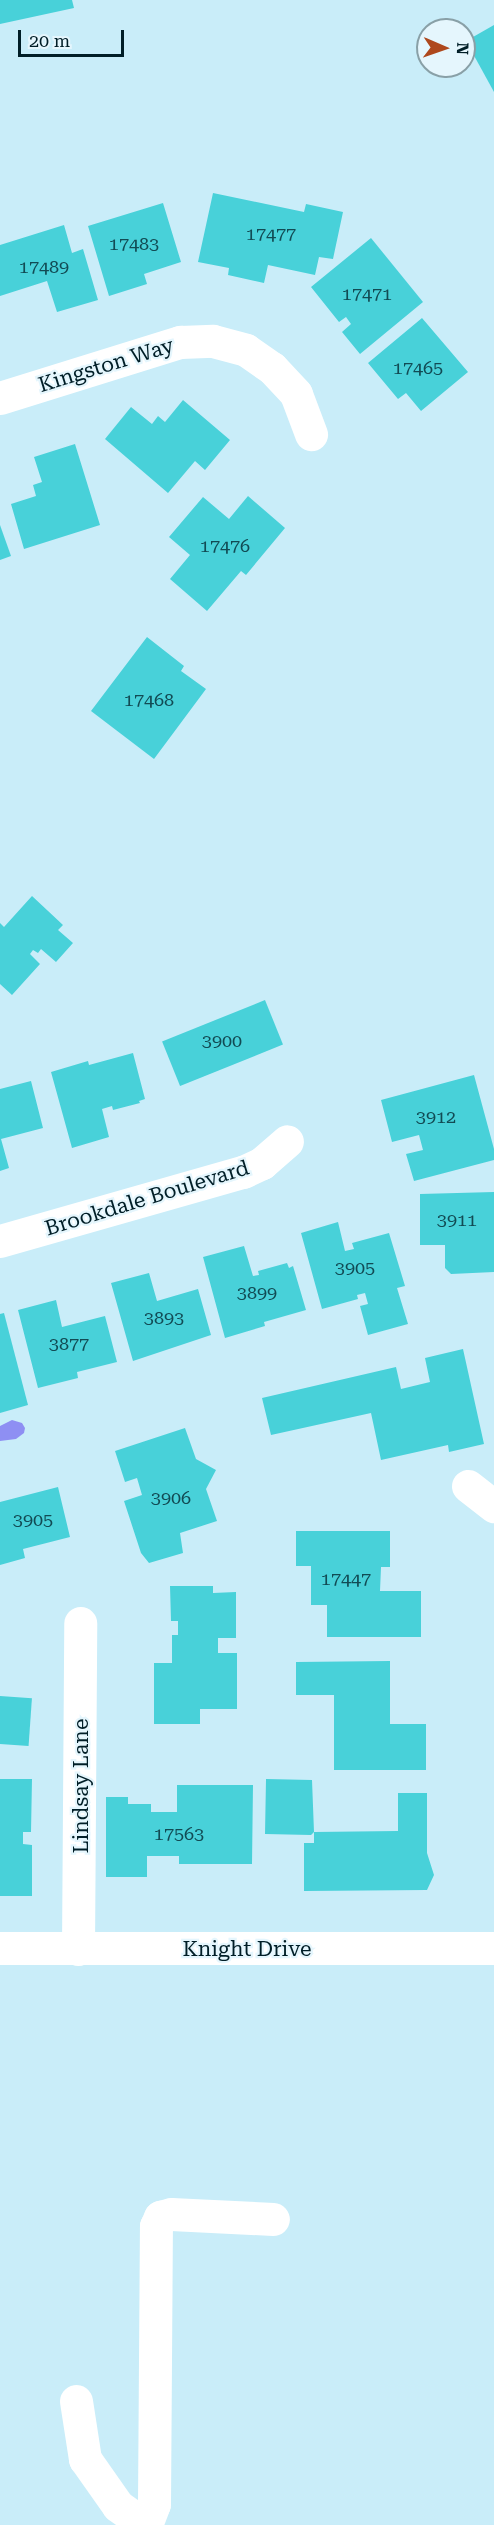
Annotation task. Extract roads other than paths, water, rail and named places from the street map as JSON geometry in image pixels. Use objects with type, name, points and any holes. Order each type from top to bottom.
[{"type":"street","name":"Kingston Way","points":[[0,398],[180,342],[213,341],[246,350],[272,368],[296,393],[311,434]]},
{"type":"street","name":"Brookdale Boulevard","points":[[0,1241],[243,1172],[262,1163],[287,1141]]},
{"type":"street","points":[[468,1486],[494,1506]]},
{"type":"street","name":"Lindsay Lane","points":[[78,1949],[80,1623]]},
{"type":"street","name":"Knight Drive","points":[[0,1948],[494,1948]]},
{"type":"street","points":[[76,2401],[85,2459],[118,2506],[146,2525],[154,2504],[156,2226],[160,2217],[171,2214],[273,2219]]}]
